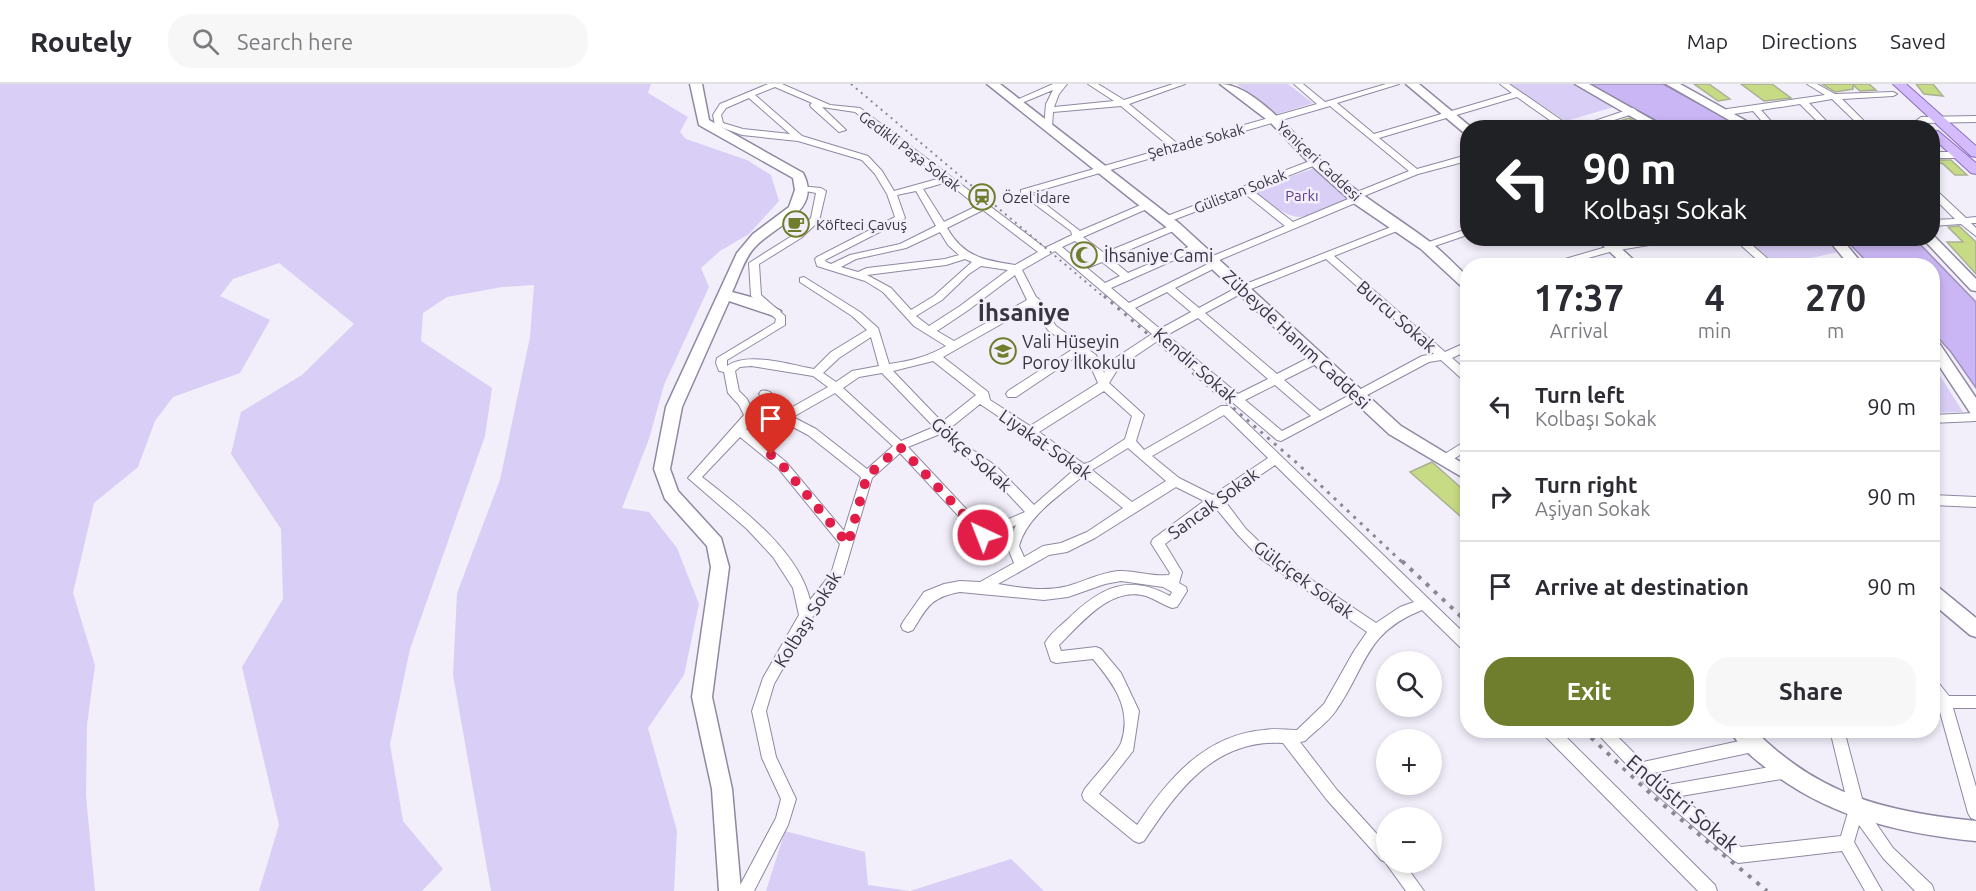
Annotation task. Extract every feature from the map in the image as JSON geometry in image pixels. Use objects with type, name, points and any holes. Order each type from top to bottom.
[{"type":"main road","points":[[1883,84],[1896,89],[1926,120]]},
{"type":"main road","points":[[1940,130],[1976,153]]},
{"type":"main road","points":[[1940,134],[1976,170]]},
{"type":"street","points":[[696,84],[711,123],[799,176],[803,189],[798,206],[784,220],[749,245],[674,407],[662,469],[671,494],[715,543],[720,567],[702,697],[722,789],[730,891]]},
{"type":"street","name":"Gedikli Paşa Sokak","points":[[711,123],[723,106],[775,84],[828,107],[857,110],[1044,252]]},
{"type":"street","name":"Zübeyde Hanım Caddesi","points":[[993,84],[1196,246],[1395,430],[1460,470]]},
{"type":"street","points":[[1016,102],[1062,84]]},
{"type":"street","points":[[1048,127],[1049,110],[1056,90],[1062,84]]},
{"type":"street","points":[[1092,84],[1123,103],[1176,147]]},
{"type":"street","points":[[1049,110],[1123,103],[1180,84]]},
{"type":"street","name":"Yeniçeri Caddesi","points":[[1226,84],[1274,120],[1315,162],[1357,199],[1426,246],[1460,278]]},
{"type":"street","points":[[1298,84],[1373,137],[1415,172]]},
{"type":"street","name":"Şehzade Sokak","points":[[1077,237],[1075,230],[1024,192],[1099,168],[1329,105],[1395,84]]},
{"type":"street","points":[[1412,84],[1460,123]]},
{"type":"street","points":[[1504,84],[1556,120]]},
{"type":"street","points":[[1581,84],[1647,120]]},
{"type":"street","points":[[1672,84],[1740,120]]},
{"type":"street","points":[[1811,84],[1837,99],[1859,120]]},
{"type":"street","points":[[1727,112],[1896,89]]},
{"type":"street","points":[[749,94],[799,138]]},
{"type":"street","points":[[1373,137],[1519,94]]},
{"type":"street","points":[[807,99],[842,130]]},
{"type":"street","points":[[1802,101],[1820,120]]},
{"type":"street","points":[[1755,108],[1766,120]]},
{"type":"street","points":[[1604,120],[1633,111]]},
{"type":"street","points":[[1940,123],[1975,120]]},
{"type":"street","points":[[711,123],[742,132],[799,138],[865,158],[879,173],[892,194],[900,218],[820,259],[821,264],[859,276],[887,290],[928,331],[955,347]]},
{"type":"street","points":[[1940,155],[1959,154]]},
{"type":"street","points":[[1129,307],[1213,262],[1357,199],[1360,194],[1415,172],[1460,160]]},
{"type":"street","name":"Gülistan Sokak","points":[[1080,267],[1245,189],[1315,162]]},
{"type":"street","points":[[892,194],[949,179]]},
{"type":"street","points":[[918,187],[951,243],[966,256],[980,262],[1017,269],[1035,300],[1038,311],[1052,328],[1092,358],[1102,382],[1138,415],[1130,441],[1094,465],[1083,469],[1022,526],[1013,543],[1013,551],[1021,563]]},
{"type":"street","points":[[729,370],[723,368],[722,358],[780,325],[781,318],[756,296],[754,263],[798,236],[816,219],[821,191],[803,189]]},
{"type":"street","points":[[1245,189],[1293,227]]},
{"type":"street","points":[[1940,199],[1976,233]]},
{"type":"street","points":[[832,267],[853,257],[903,246],[942,229],[984,206]]},
{"type":"street","points":[[928,331],[948,321],[1017,269],[1044,252],[1146,206]]},
{"type":"street","points":[[1940,222],[1976,220]]},
{"type":"street","points":[[1030,432],[1100,388],[1115,364],[1160,334],[1242,289],[1399,227]]},
{"type":"street","points":[[1426,246],[1460,234]]},
{"type":"street","points":[[1077,237],[1127,277]]},
{"type":"street","name":"Kendir Sokak","points":[[1056,246],[1281,437],[1320,417]]},
{"type":"street","points":[[1104,287],[1196,246]]},
{"type":"street","points":[[1611,246],[1625,258]]},
{"type":"street","points":[[1575,258],[1625,246]]},
{"type":"street","points":[[1747,246],[1761,258]]},
{"type":"street","points":[[1840,246],[1851,258]]},
{"type":"street","points":[[1938,246],[1976,287]]},
{"type":"street","name":"Burcu Sokak","points":[[1327,255],[1460,371]]},
{"type":"street","points":[[859,276],[867,271],[948,261],[966,256]]},
{"type":"street","points":[[948,261],[965,272]]},
{"type":"street","points":[[910,315],[938,298],[965,272],[980,262]]},
{"type":"street","points":[[804,280],[856,314],[874,330],[885,370]]},
{"type":"street","points":[[1168,287],[1320,417],[1426,359],[1460,349]]},
{"type":"street","points":[[724,295],[753,302],[774,311]]},
{"type":"street","points":[[750,415],[789,414],[856,374],[885,370],[935,357],[1035,300]]},
{"type":"street","points":[[816,373],[835,355],[874,330]]},
{"type":"street","points":[[1012,394],[1080,350]]},
{"type":"street","points":[[1940,356],[1976,410]]},
{"type":"street","name":"Liyakat Sokak","points":[[935,357],[984,395],[985,402],[1083,469],[1131,509]]},
{"type":"street","points":[[1236,400],[1318,358]]},
{"type":"street","points":[[729,370],[737,364],[751,362],[816,373],[836,388],[900,447],[983,535],[1022,517],[1033,515]]},
{"type":"street","points":[[729,370],[734,393],[743,402],[750,415]]},
{"type":"street","name":"Gökçe Sokak","points":[[885,370],[960,447],[992,469],[1033,515]]},
{"type":"street","points":[[765,394],[770,398],[777,414],[812,432],[867,476],[900,447],[942,428],[984,395]]},
{"type":"street","name":"Sancak Sokak","points":[[1143,456],[1225,409],[1276,459],[1214,500],[1156,543],[1176,572],[1174,579],[1166,582]]},
{"type":"street","points":[[750,415],[694,478],[744,516],[770,546],[799,585],[806,615]]},
{"type":"street","points":[[1940,419],[1976,417]]},
{"type":"street","points":[[739,430],[782,465],[848,544]]},
{"type":"street","name":"Gülçiçek Sokak","points":[[1130,441],[1143,456],[1175,481],[1221,504],[1242,532],[1265,555],[1375,630]]},
{"type":"street","points":[[1444,460],[1460,449]]},
{"type":"street","points":[[1276,459],[1460,638]]},
{"type":"street","name":"Kolbaşı Sokak","points":[[745,891],[783,820],[789,799],[769,758],[759,711],[768,682],[806,615],[837,576],[867,476]]},
{"type":"street","points":[[980,588],[1047,550],[1063,548],[1091,535],[1175,481]]},
{"type":"street","points":[[1940,500],[1976,502]]},
{"type":"street","points":[[908,626],[929,596],[955,587],[980,588],[1011,594],[1058,594],[1099,580],[1122,576],[1166,582],[1181,591],[1172,603],[1147,591],[1130,589],[1112,592],[1092,606],[1052,643],[1056,657],[1096,653],[1116,677],[1131,711],[1128,746],[1089,795],[1138,836],[1170,789],[1189,769],[1221,748],[1261,736],[1288,738],[1300,736],[1331,706],[1362,647],[1375,630],[1404,610],[1426,603]]},
{"type":"street","points":[[1940,599],[1976,629]]},
{"type":"street","points":[[1940,696],[1944,702],[1976,813]]},
{"type":"street","points":[[1944,702],[1976,702]]},
{"type":"street","points":[[1288,738],[1332,795],[1376,844]]},
{"type":"street","name":"Endüstri Sokak","points":[[1557,738],[1709,891]]},
{"type":"street","name":"Endüstri Sokak","points":[[1609,738],[1665,792],[1738,855],[1846,843]]},
{"type":"street","points":[[1641,769],[1746,738],[1782,772],[1823,797],[1857,809],[1925,826],[1976,831]]},
{"type":"street","points":[[1839,738],[1857,809],[1888,853],[1926,891]]},
{"type":"street","points":[[1665,792],[1782,772]]},
{"type":"street","points":[[1857,809],[1846,843],[1874,891]]},
{"type":"street","points":[[1402,873],[1416,891]]},
{"type":"green space","points":[[0,84],[651,84],[648,93],[688,117],[680,132],[686,139],[747,160],[771,175],[779,201],[749,234],[720,251],[701,268],[709,287],[664,385],[649,439],[622,508],[649,512],[677,548],[699,604],[684,675],[648,728],[677,831],[674,891],[491,891],[453,675],[457,593],[500,480],[530,337],[534,285],[502,287],[447,297],[423,313],[421,341],[492,388],[485,436],[410,649],[390,744],[403,821],[443,869],[422,891],[259,891],[279,825],[242,667],[283,599],[281,529],[231,454],[241,412],[302,375],[354,324],[279,263],[233,279],[220,296],[270,320],[240,373],[173,397],[155,421],[138,467],[94,503],[73,593],[95,665],[87,725],[86,796],[95,891],[0,891]]},
{"type":"green space","points":[[1237,84],[1288,84],[1313,103],[1275,115]]},
{"type":"green space","points":[[1509,84],[1572,84],[1617,106],[1564,120]]},
{"type":"green space","name":"Parkı","points":[[1315,168],[1347,194],[1347,199],[1300,217],[1283,212],[1256,194],[1254,189]]},
{"type":"green space","points":[[1754,246],[1831,246],[1839,252],[1811,258],[1769,258]]},
{"type":"green space","points":[[1940,376],[1963,412],[1940,413]]},
{"type":"green space","points":[[785,831],[865,852],[868,885],[910,891],[766,891]]},
{"type":"green space","points":[[1011,859],[1044,891],[910,891]]},
{"type":"shaded area","points":[[1589,84],[1663,84],[1729,120],[1655,120]]},
{"type":"shaded area","points":[[1852,246],[1922,246],[1933,258],[1863,258]]},
{"type":"shaded area","points":[[1940,265],[1976,302],[1976,388],[1940,340]]},
{"type":"building","points":[[1694,84],[1709,84],[1730,99],[1718,101]]},
{"type":"building","points":[[1741,84],[1772,84],[1791,98],[1764,101]]},
{"type":"building","points":[[1822,84],[1869,84],[1876,90],[1860,91],[1853,85],[1853,89],[1835,92]]},
{"type":"building","points":[[1916,84],[1933,84],[1943,96],[1924,94]]},
{"type":"building","points":[[1940,160],[1951,160],[1967,175],[1955,175]]},
{"type":"building","points":[[1959,226],[1976,242],[1976,274],[1947,242],[1963,242],[1948,227]]},
{"type":"building","points":[[1432,462],[1460,487],[1460,516],[1410,472]]},
{"type":"railway","points":[[851,84],[1105,298]]},
{"type":"railway","points":[[1104,296],[1298,464],[1403,563]]},
{"type":"railway","points":[[1402,561],[1460,615]]},
{"type":"railway","points":[[1591,738],[1654,797],[1767,891]]},
{"type":"place","name":"Özel İdare","points":[[982,197]]},
{"type":"place","name":"Köfteci Çavuş","points":[[796,224]]},
{"type":"place","name":"İhsaniye Cami","points":[[1084,255]]},
{"type":"place","name":"Vali Hüseyin Poroy İlkokulu","points":[[1003,351]]},
{"type":"district","name":"İhsaniye","points":[[1024,312]]},
{"type":"route","points":[[771,455],[826,515],[848,544],[867,476],[900,447],[983,535]]}]
